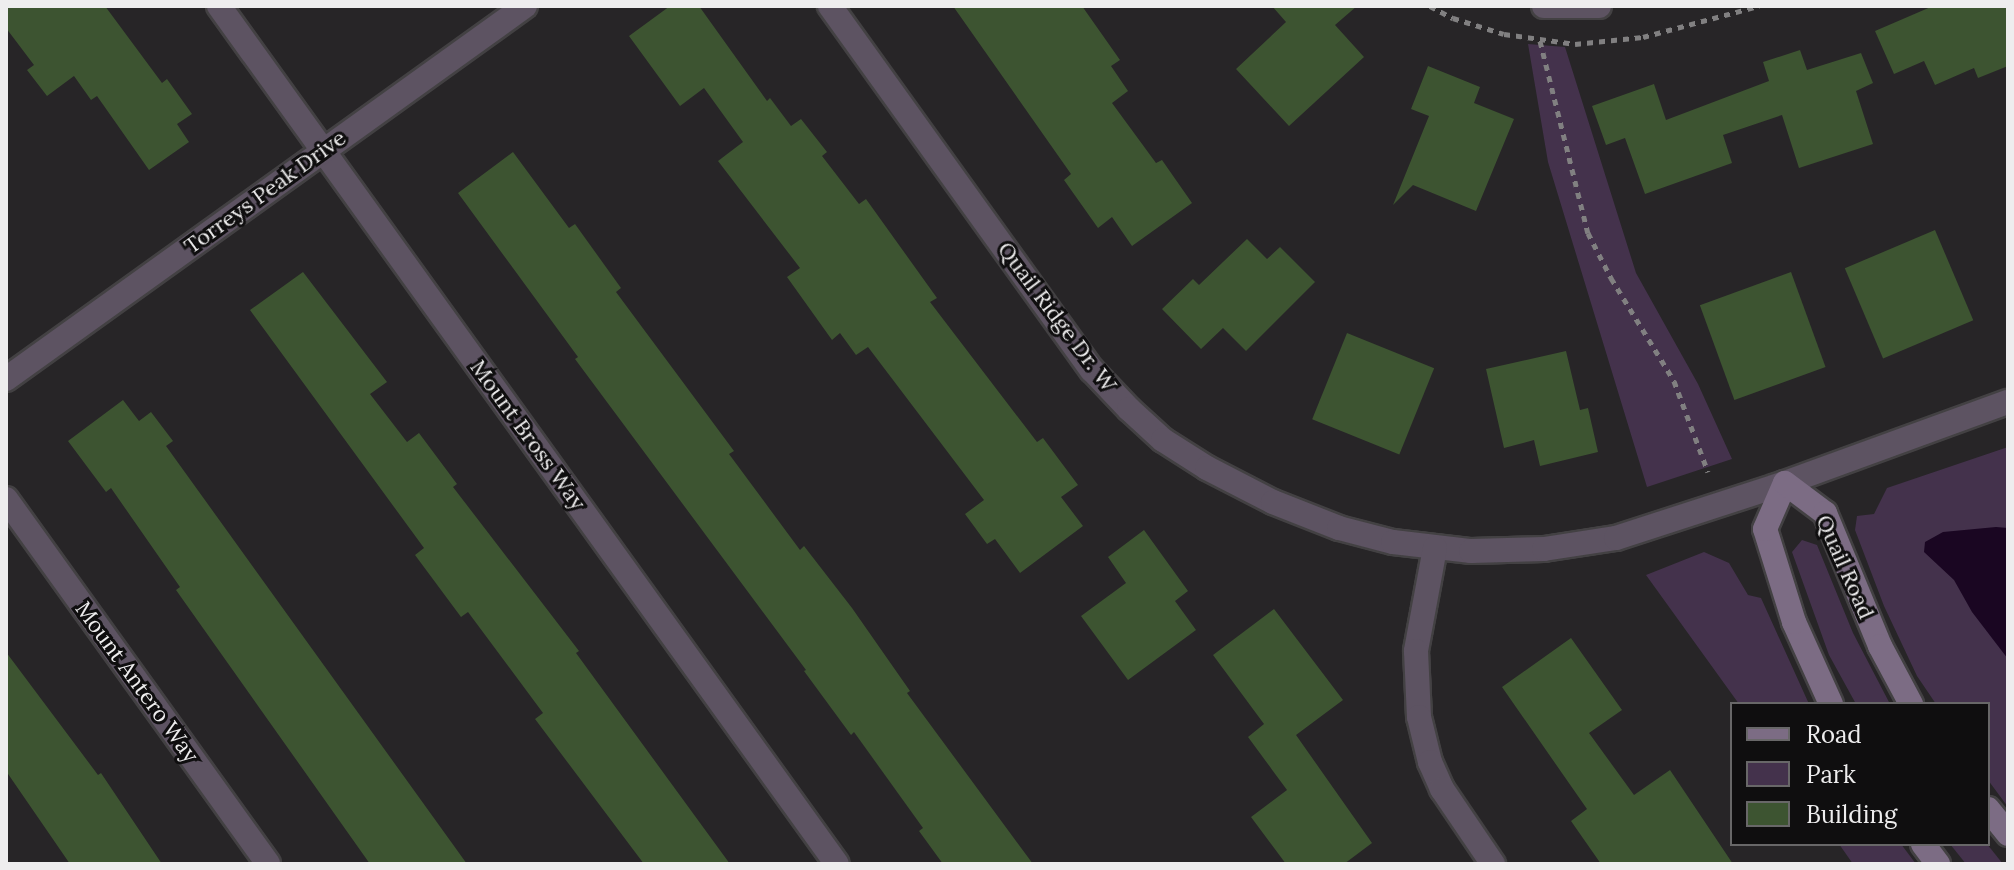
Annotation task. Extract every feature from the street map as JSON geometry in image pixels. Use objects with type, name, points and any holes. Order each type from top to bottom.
[{"type":"street","name":"Mount Bross Way","points":[[219,6],[837,864]]},
{"type":"street","name":"Torreys Peak Drive","points":[[6,379],[525,6]]},
{"type":"street","name":"Quail Ridge Dr. W","points":[[830,6],[1092,370],[1152,429],[1185,455],[1273,502],[1339,528],[1435,548],[1504,551],[1616,538],[1785,483],[2008,402]]},
{"type":"street","points":[[1544,6],[1599,6]]},
{"type":"street","points":[[1785,483],[1765,529],[1794,622],[1830,702]]},
{"type":"street","name":"Quail Road","points":[[1785,483],[1825,513],[1880,646],[1910,702]]},
{"type":"street","name":"Mount Antero Way","points":[[6,499],[268,864]]},
{"type":"street","points":[[1435,548],[1416,651],[1419,717],[1430,762],[1442,789],[1493,864]]},
{"type":"street","points":[[1990,812],[2008,834]]},
{"type":"street","points":[[1924,846],[1938,864]]},
{"type":"path","points":[[1540,41],[1588,233],[1611,278],[1674,381],[1708,472]]},
{"type":"green space","points":[[1528,44],[1565,47],[1636,273],[1698,384],[1732,459],[1647,487],[1548,162]]},
{"type":"green space","points":[[2008,447],[2008,807],[1990,783],[1990,702],[1935,702],[1917,676],[1884,606],[1855,530],[1857,516],[1874,514],[1887,488]]},
{"type":"green space","points":[[1802,540],[1817,545],[1853,633],[1889,702],[1855,702],[1829,655],[1792,552]]},
{"type":"green space","points":[[1704,552],[1729,563],[1748,595],[1761,598],[1808,702],[1738,702],[1646,575]]},
{"type":"green space","points":[[1840,846],[1902,846],[1916,864],[1853,864]]},
{"type":"green space","points":[[1952,846],[1989,846],[2003,864],[1966,864]]},
{"type":"shaded area","points":[[2008,528],[2008,659],[1972,612],[1954,580],[1924,552],[1925,542],[1943,532]]},
{"type":"building","points":[[6,6],[105,6],[162,83],[167,79],[192,114],[177,124],[189,142],[149,170],[97,96],[91,100],[74,76],[47,96],[27,70],[34,65],[6,28]]},
{"type":"building","points":[[670,6],[699,6],[767,101],[770,98],[791,126],[801,119],[827,152],[822,156],[859,204],[866,199],[937,298],[930,302],[1037,442],[1043,438],[1078,485],[1061,497],[1083,526],[1020,573],[995,539],[987,544],[965,514],[984,500],[868,347],[856,355],[840,333],[832,340],[787,277],[800,268],[718,161],[743,142],[704,88],[680,106],[629,36]]},
{"type":"building","points":[[953,6],[1082,6],[1120,60],[1111,66],[1128,91],[1112,103],[1156,163],[1162,160],[1192,203],[1132,246],[1112,217],[1098,228],[1064,180],[1071,174]]},
{"type":"building","points":[[1272,6],[1357,6],[1335,25],[1364,57],[1289,126],[1236,69],[1286,22]]},
{"type":"building","points":[[1933,6],[2008,6],[2008,66],[1978,78],[1974,68],[1935,85],[1924,61],[1894,74],[1875,31]]},
{"type":"building","points":[[1800,50],[1807,70],[1861,53],[1873,83],[1856,91],[1873,144],[1799,168],[1782,115],[1723,135],[1732,163],[1645,194],[1625,138],[1606,145],[1592,106],[1654,84],[1666,120],[1769,81],[1763,62]]},
{"type":"building","points":[[1428,66],[1480,87],[1474,103],[1514,119],[1476,211],[1413,185],[1393,205],[1429,116],[1411,109]]},
{"type":"building","points":[[513,152],[569,228],[575,224],[621,288],[616,292],[734,451],[729,454],[800,550],[804,546],[852,608],[910,691],[907,693],[1033,864],[943,864],[919,831],[923,828],[854,732],[851,735],[575,359],[578,357],[458,193]]},
{"type":"building","points":[[1935,230],[1973,320],[1883,359],[1845,268]]},
{"type":"building","points":[[1247,239],[1267,259],[1280,247],[1315,282],[1246,351],[1223,328],[1201,349],[1162,309],[1193,279],[1199,285]]},
{"type":"building","points":[[303,272],[387,382],[370,394],[407,442],[419,433],[457,484],[453,487],[579,651],[576,653],[730,864],[644,864],[535,719],[543,713],[468,612],[461,617],[415,555],[424,548],[250,310]]},
{"type":"building","points":[[1791,272],[1826,367],[1734,400],[1700,305]]},
{"type":"building","points":[[1347,333],[1434,368],[1399,454],[1312,419]]},
{"type":"building","points":[[1566,351],[1580,410],[1588,408],[1598,452],[1540,466],[1534,440],[1504,448],[1486,369]]},
{"type":"building","points":[[123,400],[139,421],[151,412],[173,441],[166,446],[467,864],[370,864],[176,590],[180,587],[111,488],[106,492],[68,441]]},
{"type":"building","points":[[1144,530],[1188,591],[1175,601],[1196,630],[1128,680],[1081,616],[1126,583],[1108,557]]},
{"type":"building","points":[[1274,609],[1343,700],[1296,735],[1372,843],[1344,864],[1286,864],[1251,817],[1287,790],[1248,737],[1264,724],[1213,655]]},
{"type":"building","points":[[1571,638],[1622,710],[1589,733],[1634,795],[1670,770],[1733,864],[1601,864],[1571,821],[1587,809],[1502,687]]},
{"type":"building","points":[[6,652],[98,775],[101,773],[162,864],[70,864],[6,771]]}]
